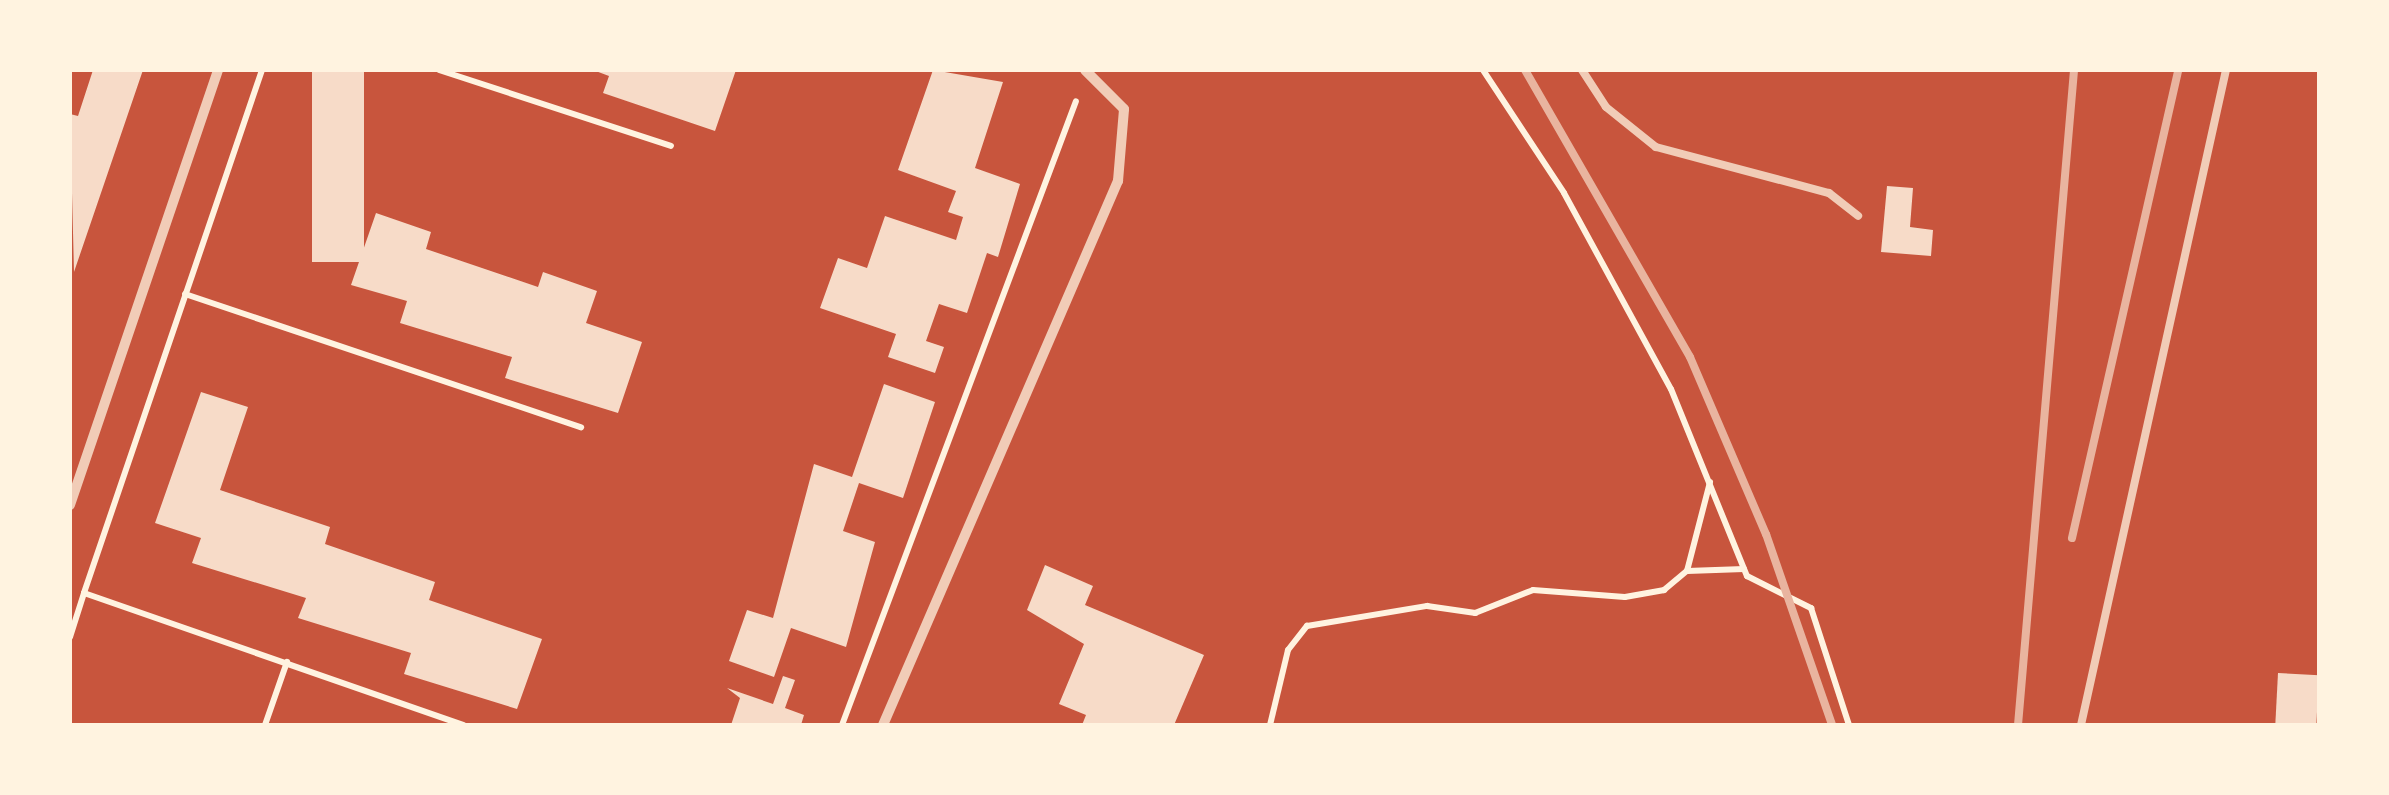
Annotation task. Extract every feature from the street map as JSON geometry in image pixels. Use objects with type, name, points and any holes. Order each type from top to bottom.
[{"type":"street","points":[[70,505],[218,70]]},
{"type":"street","points":[[883,725],[1118,181],[1124,110],[1085,70]]},
{"type":"lane","points":[[1582,70],[1606,107],[1656,146],[1830,193],[1858,216]]},
{"type":"lane","points":[[2081,725],[2226,70]]},
{"type":"path","points":[[70,638],[262,70]]},
{"type":"path","points":[[439,70],[671,146]]},
{"type":"path","points":[[1484,70],[1564,193],[1710,481],[1744,569],[1762,590],[1811,608],[1849,725]]},
{"type":"path","points":[[842,725],[1078,97],[1067,88]]},
{"type":"path","points":[[185,294],[580,427]]},
{"type":"path","points":[[1270,725],[1288,650],[1307,626],[1428,606],[1476,613],[1533,590],[1625,597],[1664,590],[1687,571],[1710,481]]},
{"type":"path","points":[[1687,571],[1744,569]]},
{"type":"path","points":[[84,594],[464,725]]},
{"type":"path","points":[[265,725],[287,662]]},
{"type":"building","points":[[93,70],[143,70],[74,272],[70,114],[78,116]]},
{"type":"building","points":[[312,70],[364,70],[364,262],[312,262]]},
{"type":"building","points":[[593,70],[736,70],[715,131],[603,93],[609,76]]},
{"type":"building","points":[[933,70],[1003,82],[975,168],[1020,184],[998,257],[987,253],[967,313],[939,304],[926,341],[944,347],[935,373],[888,357],[896,334],[820,308],[838,258],[867,268],[885,216],[956,240],[963,217],[948,212],[956,191],[898,170]]},
{"type":"building","points":[[1887,186],[1913,188],[1910,227],[1933,230],[1931,256],[1881,252]]},
{"type":"building","points":[[376,213],[431,232],[426,249],[538,287],[543,272],[597,291],[586,323],[642,342],[618,413],[505,378],[512,357],[400,323],[407,301],[351,285]]},
{"type":"building","points":[[884,384],[935,402],[903,498],[859,483],[843,531],[875,542],[846,647],[791,628],[774,677],[729,661],[747,610],[773,618],[814,464],[852,477]]},
{"type":"building","points":[[201,392],[248,407],[220,490],[330,527],[325,544],[435,582],[429,600],[542,639],[517,709],[404,674],[411,653],[298,618],[306,598],[192,563],[201,538],[155,523]]},
{"type":"building","points":[[1045,565],[1093,586],[1085,605],[1204,655],[1174,725],[1082,725],[1086,715],[1059,704],[1084,644],[1027,610]]},
{"type":"building","points":[[2278,673],[2319,675],[2316,725],[2275,725]]},
{"type":"building","points":[[783,676],[795,680],[785,708],[804,715],[801,725],[731,725],[740,698],[727,688],[773,704]]},
{"type":"railway","points":[[1525,70],[1690,357],[1766,534],[1832,725]]},
{"type":"railway","points":[[2018,725],[2074,70]]},
{"type":"railway","points":[[2072,538],[2178,70]]}]
